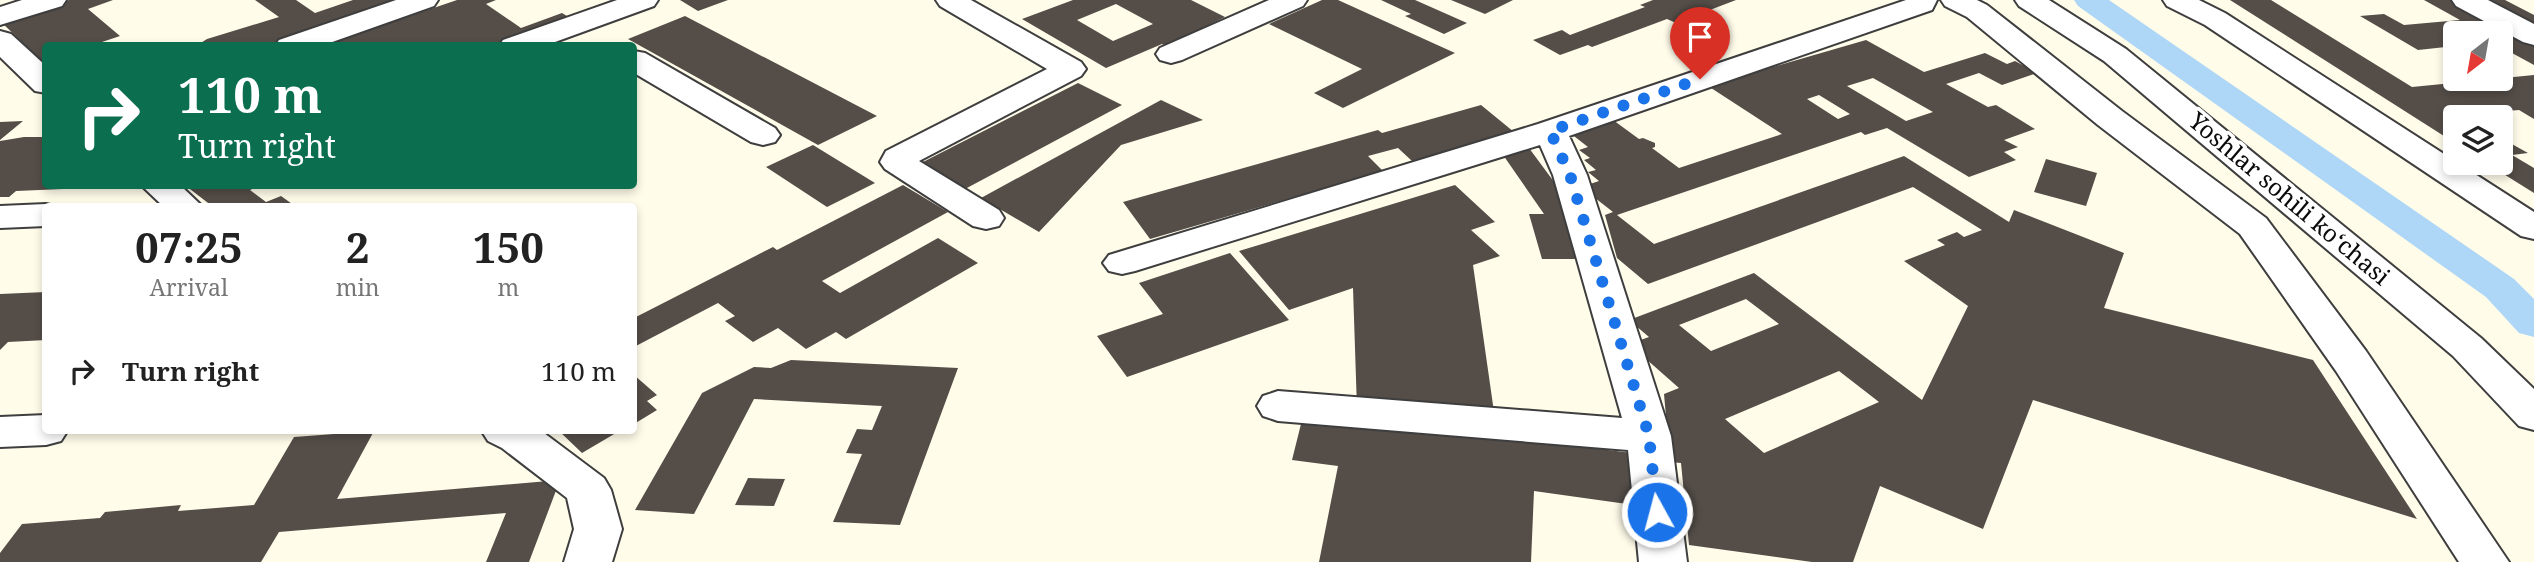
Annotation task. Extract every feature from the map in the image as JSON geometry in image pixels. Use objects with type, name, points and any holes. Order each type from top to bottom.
[{"type":"street","points":[[0,16],[51,0]]},
{"type":"street","points":[[302,42],[424,0]]},
{"type":"street","points":[[525,42],[645,0]]},
{"type":"street","points":[[950,0],[1070,69],[898,158],[897,162],[986,218]]},
{"type":"street","points":[[1122,263],[1550,131],[1922,4],[1923,0]]},
{"type":"street","points":[[1955,0],[1977,11],[2110,118],[2253,226],[2351,361],[2485,562]]},
{"type":"street","name":"Yoshlar sohili koʻchasi","points":[[2029,0],[2115,55],[2467,347],[2534,415]]},
{"type":"street","points":[[2177,0],[2215,19],[2534,228]]},
{"type":"street","points":[[2466,0],[2534,36]]},
{"type":"street","points":[[1171,54],[1274,3]]},
{"type":"street","points":[[573,25],[602,42]]},
{"type":"street","points":[[0,40],[42,80]]},
{"type":"street","points":[[637,62],[763,135]]},
{"type":"street","points":[[1550,131],[1570,175],[1649,436],[1663,562]]},
{"type":"street","points":[[164,189],[180,203]]},
{"type":"street","points":[[0,217],[42,215]]},
{"type":"street","points":[[1278,406],[1649,436]]},
{"type":"street","points":[[0,432],[42,430]]},
{"type":"street","points":[[512,434],[588,491],[598,528],[588,562]]},
{"type":"building","points":[[69,0],[113,0],[88,9],[120,36],[102,42],[42,42],[42,61],[0,21]]},
{"type":"building","points":[[255,0],[296,0],[315,13],[353,0],[401,0],[282,42],[202,42],[279,17]]},
{"type":"building","points":[[457,0],[496,0],[486,4],[521,28],[562,13],[575,21],[517,42],[334,42]]},
{"type":"building","points":[[680,0],[728,0],[698,11]]},
{"type":"building","points":[[1073,0],[1191,0],[1225,17],[1166,46],[1162,44],[1106,68],[1022,19]],"holes":[[[1116,4],[1153,24],[1113,41],[1077,20]]]},
{"type":"building","points":[[1322,0],[1338,0],[1455,53],[1343,108],[1314,93],[1362,69],[1269,24]]},
{"type":"building","points":[[1381,0],[1415,0],[1467,23],[1444,34],[1405,16],[1411,14]]},
{"type":"building","points":[[1451,0],[1513,0],[1485,14]]},
{"type":"building","points":[[1653,0],[1736,0],[1676,23],[1667,19],[1592,47],[1588,45],[1560,55],[1533,40],[1562,30],[1570,35],[1645,7],[1640,5]]},
{"type":"building","points":[[2230,0],[2271,0],[2412,87],[2443,84],[2443,91],[2513,91],[2513,77],[2534,75],[2534,119],[2519,110],[2513,111],[2513,105],[2443,105],[2443,135]]},
{"type":"building","points":[[2424,0],[2451,0],[2490,21],[2449,21],[2460,20]]},
{"type":"building","points":[[2476,0],[2505,0],[2534,15],[2534,31]]},
{"type":"building","points":[[2384,14],[2404,25],[2443,22],[2443,47],[2418,50],[2360,16]]},
{"type":"building","points":[[685,16],[877,116],[818,145],[628,39]]},
{"type":"building","points":[[2513,34],[2534,45],[2534,65],[2513,54]]},
{"type":"building","points":[[1866,40],[1924,72],[1985,53],[2007,64],[2015,61],[2037,73],[2002,85],[1979,73],[1946,84],[1988,107],[1996,105],[2035,129],[2004,140],[2018,147],[2004,152],[2016,160],[1969,177],[1887,128],[1865,135],[1861,132],[1617,215],[1654,244],[1904,156],[2009,222],[2014,210],[2124,253],[2104,308],[2313,360],[2417,519],[2033,400],[1983,529],[1880,486],[1853,562],[1812,562],[1689,545],[1681,463],[1670,462],[1664,394],[1679,388],[1629,344],[1649,337],[1629,320],[1754,273],[1922,400],[1968,306],[1904,261],[1945,245],[1937,240],[1957,232],[1964,237],[1982,230],[1913,187],[1648,284],[1617,258],[1605,215],[1613,212],[1581,187],[1599,181],[1588,172],[1596,170],[1584,160],[1590,158],[1579,150],[1588,147],[1570,133],[1613,120],[1639,139],[1655,143],[1652,148],[1679,168],[1782,134],[1708,86]],"holes":[[[1873,78],[1933,112],[1906,121],[1847,86]],[[1819,95],[1850,114],[1838,119],[1807,99]],[[1746,299],[1779,324],[1711,351],[1679,325]],[[1839,371],[1879,402],[1764,453],[1725,419]]]},
{"type":"building","points":[[1078,83],[1122,105],[965,189],[921,163]]},
{"type":"building","points":[[1161,100],[1203,120],[1121,145],[1039,232],[981,198]]},
{"type":"building","points":[[1481,105],[1514,132],[1412,161],[1398,148],[1368,156],[1383,171],[1150,239],[1123,202],[1378,130],[1382,133]]},
{"type":"building","points":[[23,121],[0,140],[0,122]]},
{"type":"building","points":[[42,137],[42,189],[63,189],[16,191],[9,197],[0,197],[0,141]]},
{"type":"building","points":[[813,145],[875,183],[827,207],[766,167]]},
{"type":"building","points":[[2513,145],[2528,153],[2513,155]]},
{"type":"building","points":[[1529,148],[1577,213],[1592,259],[1542,259],[1529,214],[1544,214],[1501,152]]},
{"type":"building","points":[[2513,156],[2534,168],[2534,193],[2505,175],[2513,175]]},
{"type":"building","points":[[2046,159],[2097,173],[2086,206],[2034,192]]},
{"type":"building","points":[[903,185],[948,212],[822,281],[840,293],[938,238],[978,263],[846,339],[836,332],[806,349],[778,328],[753,342],[725,321],[735,316],[718,303],[637,345],[637,316],[773,247],[777,250]]},
{"type":"building","points":[[1455,185],[1495,222],[1471,230],[1500,256],[1473,265],[1494,412],[1357,409],[1353,288],[1289,310],[1239,251]]},
{"type":"building","points":[[190,189],[252,189],[250,190],[266,202],[281,196],[291,203],[208,203]]},
{"type":"building","points":[[1230,253],[1289,320],[1127,377],[1097,336],[1163,314],[1139,283]]},
{"type":"building","points":[[42,292],[42,340],[8,342],[0,350],[0,294]]},
{"type":"building","points":[[791,360],[958,368],[900,525],[833,522],[862,454],[846,453],[857,429],[872,430],[882,406],[754,399],[694,514],[635,510],[702,393],[754,367],[771,368]]},
{"type":"building","points":[[637,378],[657,395],[647,401],[657,410],[637,422]]},
{"type":"building","points":[[1304,412],[1632,453],[1634,505],[1534,491],[1531,562],[1319,562],[1338,466],[1292,460]]},
{"type":"building","points":[[372,434],[337,499],[560,480],[529,562],[486,562],[506,513],[279,532],[261,562],[0,562],[0,553],[22,524],[100,518],[105,512],[181,505],[178,511],[254,505],[294,437]]},
{"type":"building","points":[[562,434],[614,434],[582,453]]},
{"type":"building","points":[[748,478],[785,479],[774,506],[735,505]]},
{"type":"waterway","points":[[2089,0],[2500,288],[2534,324]]},
{"type":"route","points":[[1657,512],[1649,436],[1570,175],[1550,131],[1700,79]]}]
